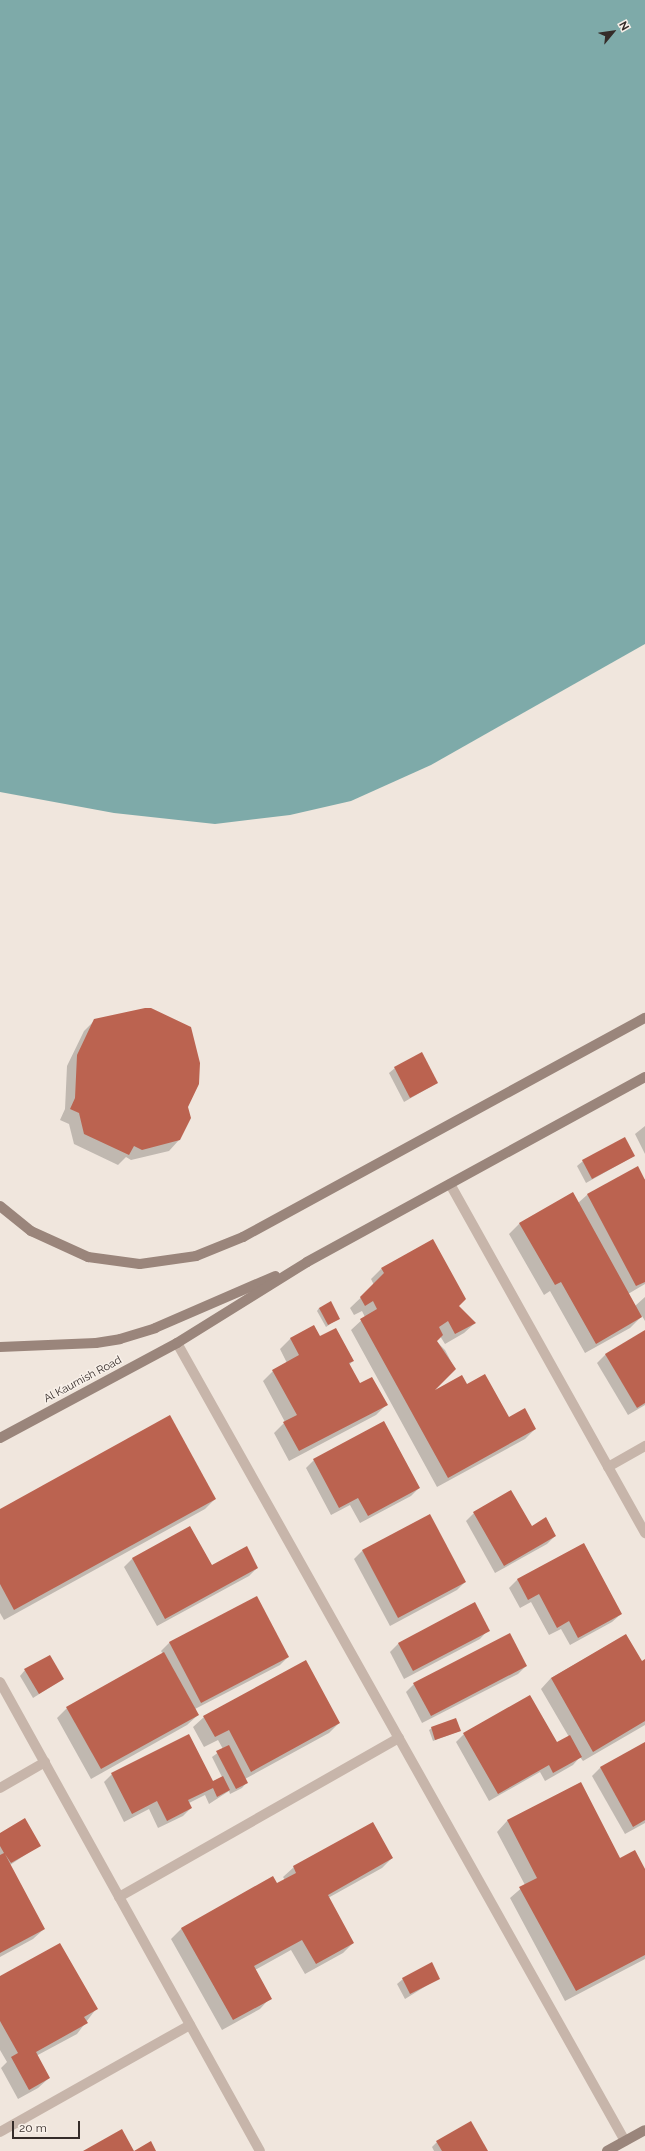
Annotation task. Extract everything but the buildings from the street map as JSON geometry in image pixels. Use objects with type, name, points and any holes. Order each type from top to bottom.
[{"type":"street","points":[[0,1206],[32,1231],[88,1257],[112,1262],[140,1264],[196,1256],[243,1237],[645,1018]]},
{"type":"street","points":[[0,1347],[96,1343],[120,1339],[155,1328],[307,1262],[645,1077]]},
{"type":"street","points":[[450,1184],[645,1533]]},
{"type":"street","name":"Al Kaurnish Road","points":[[0,1438],[177,1343],[307,1262]]},
{"type":"street","points":[[177,1343],[625,2141]]},
{"type":"street","points":[[608,1467],[645,1446]]},
{"type":"street","points":[[0,1682],[260,2151]]},
{"type":"street","points":[[120,1897],[399,1738]]},
{"type":"street","points":[[0,1788],[45,1762]]},
{"type":"street","points":[[0,2132],[190,2025]]},
{"type":"street","points":[[607,2151],[645,2130]]},
{"type":"street","points":[[614,2151],[625,2141]]},
{"type":"water","points":[[0,0],[645,0],[645,644],[431,765],[351,801],[290,815],[215,824],[114,813],[0,792]]}]
